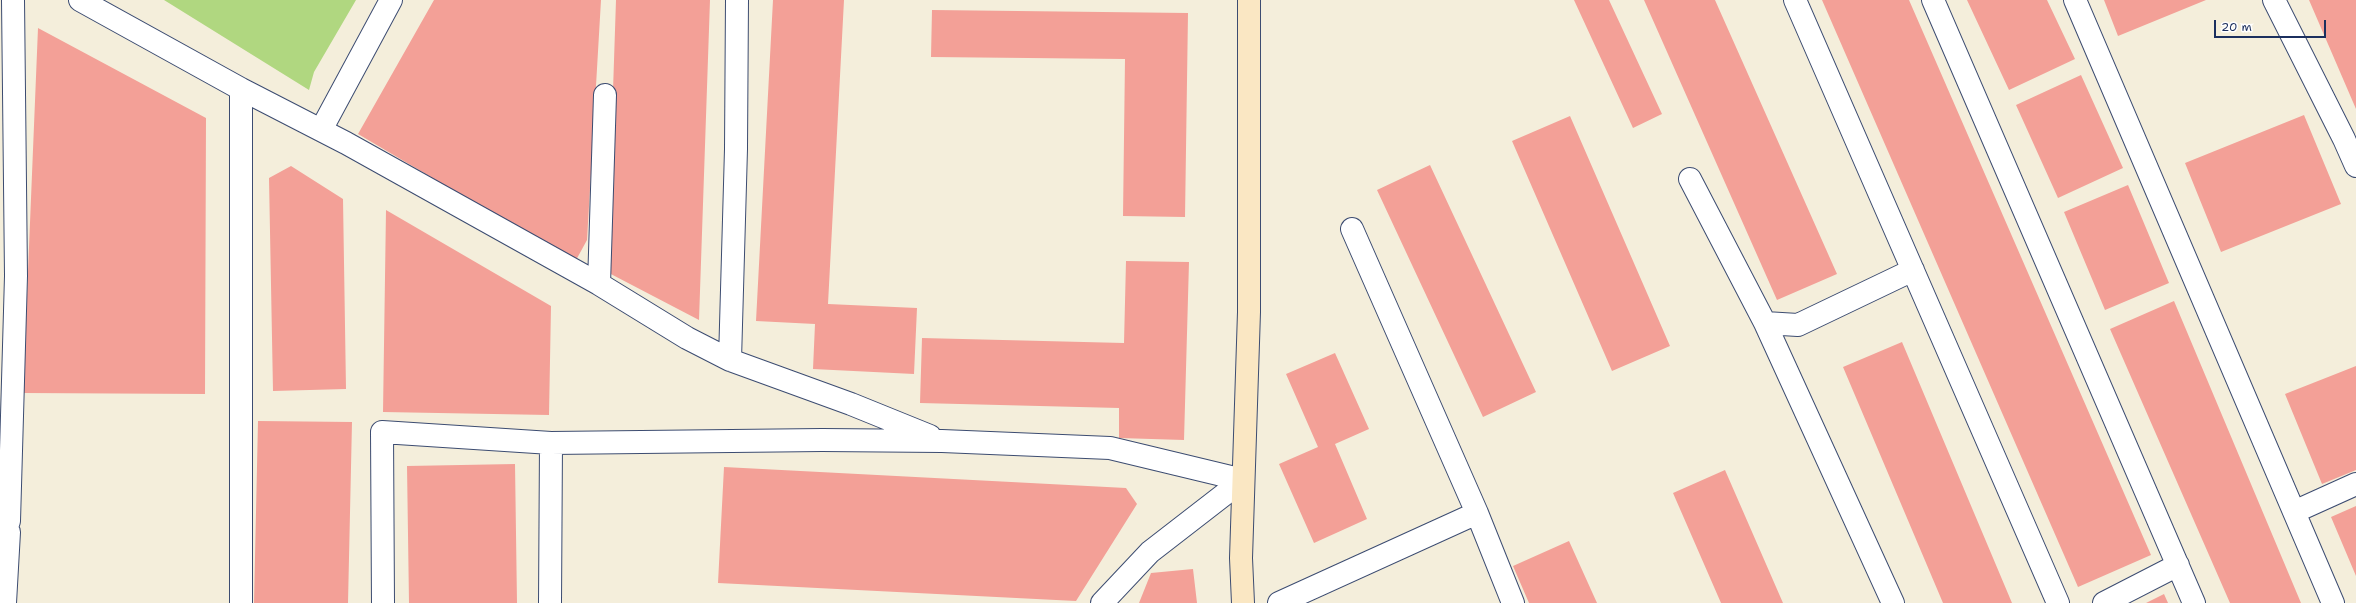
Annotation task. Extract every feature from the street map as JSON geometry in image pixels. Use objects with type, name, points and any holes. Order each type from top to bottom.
[{"type":"street","points":[[5,603],[10,521],[16,276],[13,0]]},
{"type":"street","points":[[80,0],[241,89],[321,130],[599,284],[687,338],[730,360],[850,404],[942,441]]},
{"type":"street","points":[[321,130],[391,0]]},
{"type":"street","points":[[730,360],[736,149],[737,0]]},
{"type":"street","points":[[1243,603],[1241,558],[1249,312],[1249,0]]},
{"type":"street","points":[[1795,0],[2058,603]]},
{"type":"street","points":[[1933,0],[2194,603]]},
{"type":"street","points":[[2075,0],[2333,603]]},
{"type":"street","points":[[2274,0],[2350,136],[2356,166]]},
{"type":"street","points":[[241,89],[241,603]]},
{"type":"street","points":[[599,284],[605,95]]},
{"type":"street","points":[[1690,179],[1765,323],[1893,603]]},
{"type":"street","points":[[1352,229],[1477,513],[1513,603]]},
{"type":"street","points":[[1765,323],[1798,325],[1913,270]]},
{"type":"street","points":[[383,603],[382,432],[551,443],[822,440],[942,441],[1110,448],[1243,480]]},
{"type":"street","points":[[550,603],[551,443]]},
{"type":"street","points":[[1102,603],[1150,552],[1243,480]]},
{"type":"street","points":[[2294,512],[2356,484]]},
{"type":"street","points":[[1279,603],[1477,513]]},
{"type":"street","points":[[0,548],[10,521]]},
{"type":"street","points":[[2104,603],[2178,565]]},
{"type":"green space","points":[[164,0],[356,0],[314,72],[309,90]]},
{"type":"building","points":[[434,0],[601,0],[587,240],[575,262],[358,134]]},
{"type":"building","points":[[616,0],[710,0],[699,320],[607,272]]},
{"type":"building","points":[[773,0],[844,0],[828,304],[917,308],[914,374],[813,369],[815,324],[756,321]]},
{"type":"building","points":[[1574,0],[1609,0],[1662,114],[1633,128]]},
{"type":"building","points":[[1644,0],[1715,0],[1837,274],[1777,300]]},
{"type":"building","points":[[1822,0],[1909,0],[2151,555],[2078,587]]},
{"type":"building","points":[[1967,0],[2047,0],[2075,59],[2009,90]]},
{"type":"building","points":[[2104,0],[2206,0],[2118,36]]},
{"type":"building","points":[[2309,0],[2356,0],[2356,109]]},
{"type":"building","points":[[932,10],[1188,13],[1185,217],[1123,216],[1125,59],[931,57]]},
{"type":"building","points":[[38,28],[206,118],[205,394],[23,393]]},
{"type":"building","points":[[2081,75],[2123,168],[2058,198],[2016,105]]},
{"type":"building","points":[[2304,115],[2341,204],[2221,252],[2185,163]]},
{"type":"building","points":[[1570,116],[1670,346],[1612,371],[1512,141]]},
{"type":"building","points":[[1430,165],[1536,392],[1483,417],[1377,190]]},
{"type":"building","points":[[291,166],[343,199],[346,389],[273,391],[269,178]]},
{"type":"building","points":[[2128,185],[2169,283],[2105,310],[2064,212]]},
{"type":"building","points":[[386,210],[551,306],[549,415],[383,412]]},
{"type":"building","points":[[1126,261],[1189,262],[1184,440],[1119,438],[1119,408],[920,403],[922,338],[1124,343]]},
{"type":"building","points":[[2174,301],[2301,603],[2230,603],[2110,329]]},
{"type":"building","points":[[1902,342],[2012,603],[1943,603],[1843,367]]},
{"type":"building","points":[[1335,353],[1369,429],[1335,444],[1367,519],[1314,543],[1279,464],[1318,447],[1286,374]]},
{"type":"building","points":[[2356,366],[2356,470],[2322,484],[2285,394]]},
{"type":"building","points":[[258,421],[352,422],[348,603],[254,603]]},
{"type":"building","points":[[515,464],[517,603],[409,603],[407,466]]},
{"type":"building","points":[[724,467],[1126,488],[1137,504],[1076,601],[718,583]]},
{"type":"building","points":[[1725,470],[1783,603],[1721,603],[1673,493]]},
{"type":"building","points":[[2356,506],[2356,576],[2331,517]]},
{"type":"building","points":[[1569,541],[1597,603],[1529,603],[1513,566]]},
{"type":"building","points":[[1193,569],[1197,603],[1139,603],[1151,573]]},
{"type":"building","points":[[2164,594],[2168,603],[2146,603]]}]
